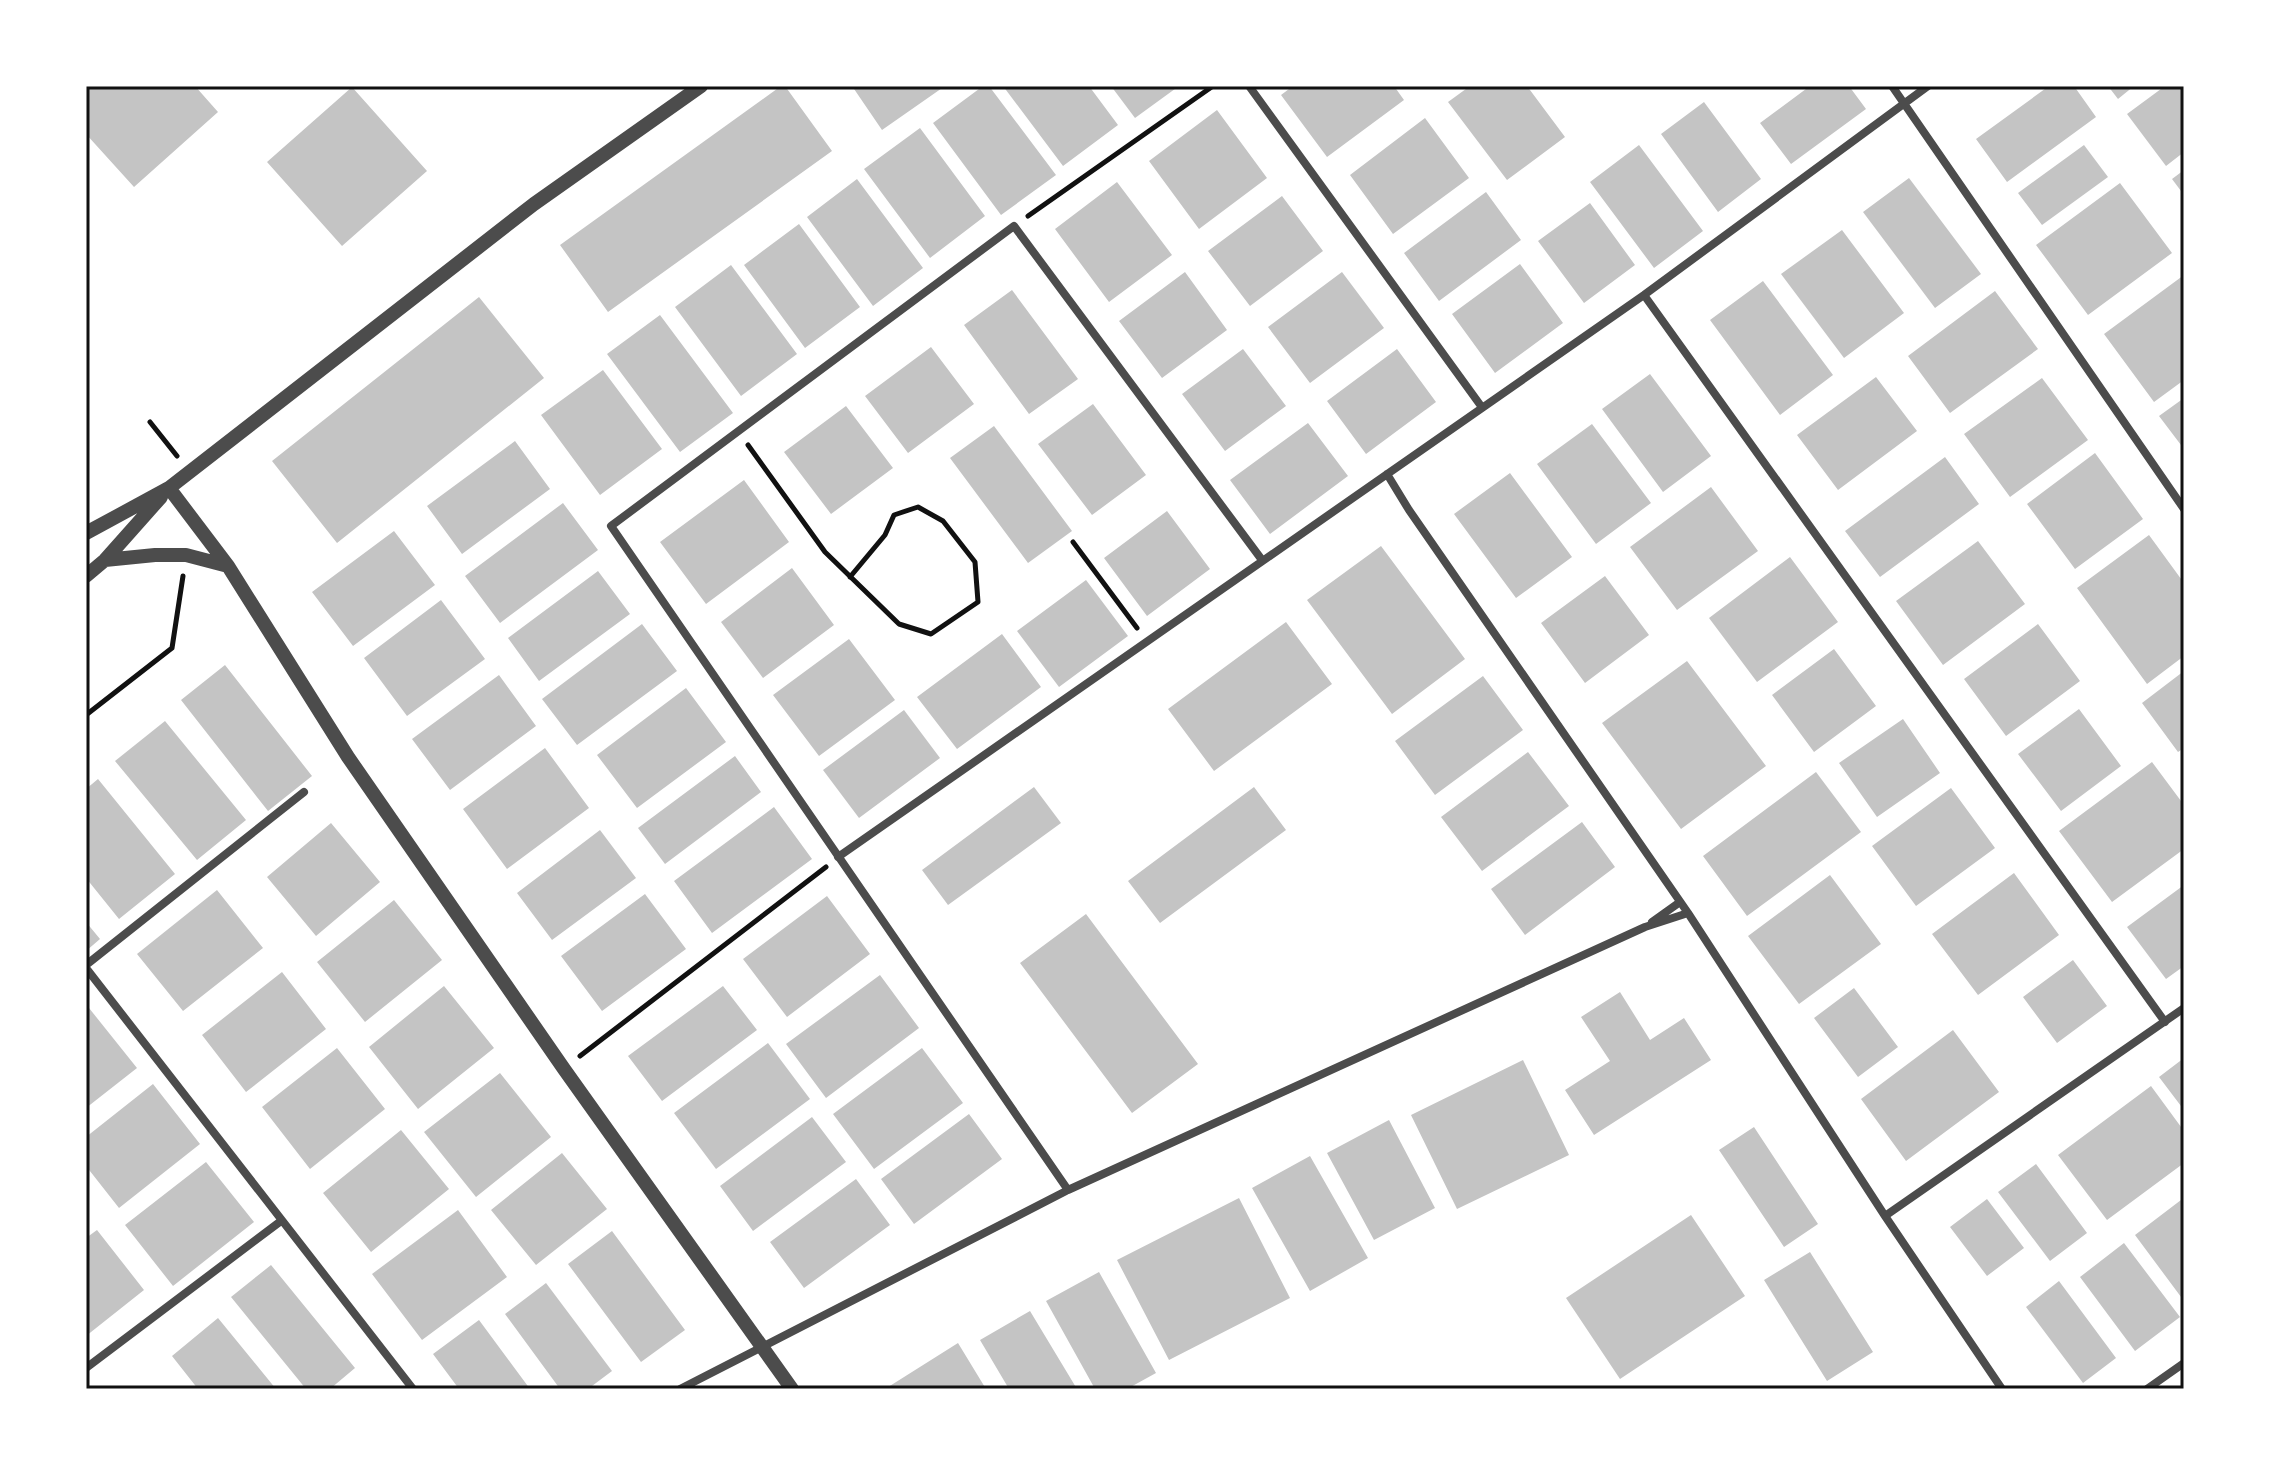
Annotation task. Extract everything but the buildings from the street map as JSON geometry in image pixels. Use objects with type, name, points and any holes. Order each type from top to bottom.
[{"type":"street","points":[[86,576],[105,560],[169,488],[190,471],[534,204],[701,86]]},
{"type":"street","points":[[1249,86],[1481,406]]},
{"type":"street","points":[[1892,86],[2184,509]]},
{"type":"street","points":[[838,857],[1644,295],[1928,86]]},
{"type":"street","points":[[1068,1190],[611,526],[1014,226],[1262,560]]},
{"type":"street","points":[[1644,295],[2165,1022]]},
{"type":"street","points":[[1387,474],[1688,913],[1885,1216],[2002,1389]]},
{"type":"street","points":[[86,533],[169,488]]},
{"type":"street","points":[[169,488],[228,566],[348,757],[564,1069],[792,1389]]},
{"type":"street","points":[[105,560],[186,555],[228,566]]},
{"type":"street","points":[[304,792],[86,966],[413,1389]]},
{"type":"street","points":[[1645,927],[1680,902]]},
{"type":"street","points":[[680,1389],[1068,1190],[1645,927],[1688,913]]},
{"type":"street","points":[[1885,1216],[2184,1008]]},
{"type":"street","points":[[86,1368],[281,1221]]},
{"type":"street","points":[[2147,1389],[2184,1363]]},
{"type":"path","points":[[1014,226],[1213,86]]},
{"type":"path","points":[[150,422],[190,471]]},
{"type":"path","points":[[738,432],[825,552],[850,577],[899,624],[931,634],[978,602],[975,562],[943,521],[918,507],[894,515],[885,535],[850,577]]},
{"type":"path","points":[[1073,542],[1147,642]]},
{"type":"path","points":[[86,715],[172,648],[186,555]]},
{"type":"path","points":[[564,1069],[838,857]]}]
